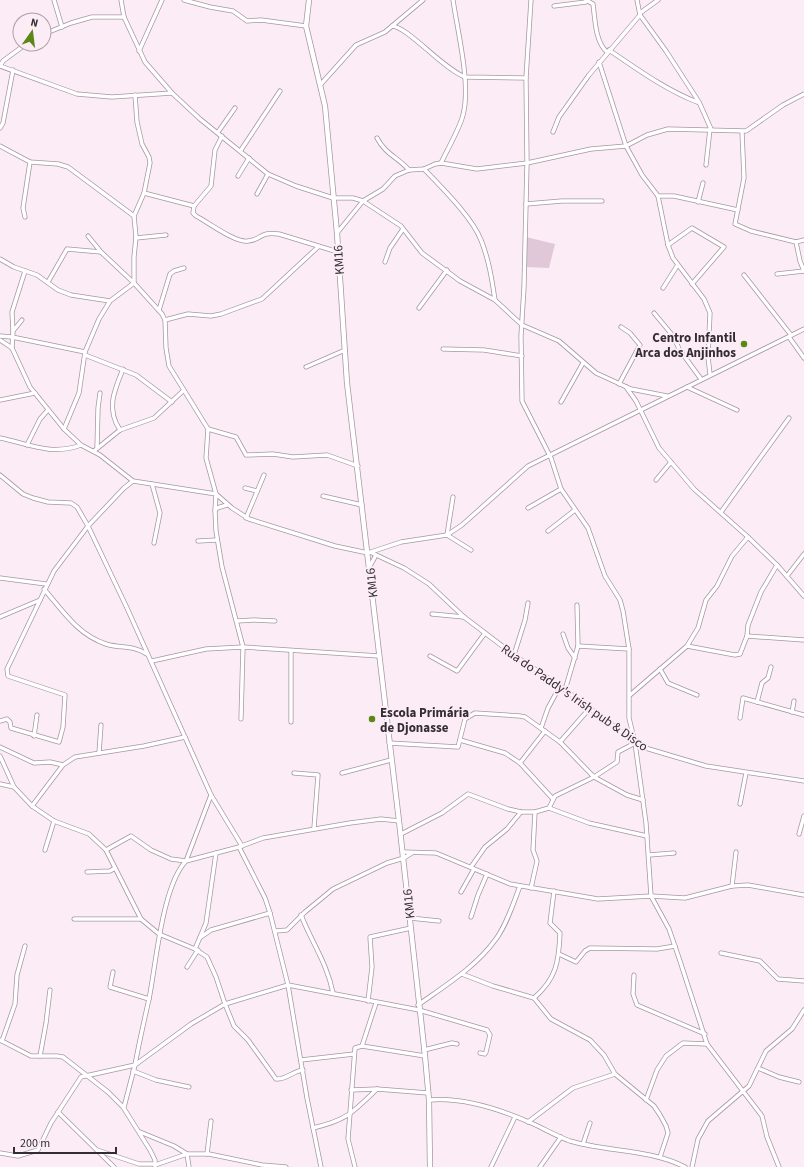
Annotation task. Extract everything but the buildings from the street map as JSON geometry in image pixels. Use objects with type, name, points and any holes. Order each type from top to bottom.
[{"type":"street","points":[[54,0],[62,27]]},
{"type":"street","points":[[121,0],[124,17],[139,51],[152,71],[172,93],[268,174],[296,186],[334,198],[353,198],[363,201],[396,222],[422,253],[460,281],[495,300],[522,325],[559,342],[596,373],[625,387],[642,392],[667,396]]},
{"type":"street","points":[[139,51],[162,0]]},
{"type":"street","points":[[184,0],[210,7],[233,10],[247,21],[270,20],[306,26]]},
{"type":"street","name":"KM16","points":[[309,0],[306,26],[313,59],[321,84],[326,112],[337,233],[347,384],[362,505],[370,553],[379,656],[391,760],[400,820],[418,1005],[425,1056],[429,1100],[430,1167]]},
{"type":"street","points":[[321,84],[356,45],[380,35],[423,0]]},
{"type":"street","points":[[442,163],[463,115],[466,93],[465,77],[453,0]]},
{"type":"street","points":[[531,0],[526,78],[527,163],[522,325],[522,402],[548,455],[561,489],[588,528],[605,576],[621,604],[629,649],[629,718],[635,743],[643,800],[652,896],[675,946],[705,1034],[707,1044],[762,1116],[768,1137],[780,1167]]},
{"type":"street","points":[[637,0],[640,14],[666,51],[698,102],[710,129],[706,165]]},
{"type":"street","points":[[553,132],[562,111],[599,62],[640,14],[658,0]]},
{"type":"street","points":[[554,6],[586,1],[593,4],[602,46],[683,97],[698,102]]},
{"type":"street","points":[[52,31],[71,23],[92,17],[124,17]]},
{"type":"street","points":[[392,26],[402,30],[448,68],[465,77],[526,78]]},
{"type":"street","points":[[15,52],[3,61],[0,66],[77,94],[112,97],[172,93]]},
{"type":"street","points":[[599,62],[626,146],[642,176],[658,196],[668,245],[677,266],[704,299],[710,313],[708,357],[710,374]]},
{"type":"street","points":[[0,128],[3,123],[13,70]]},
{"type":"street","points":[[162,93],[166,86]]},
{"type":"street","points":[[241,150],[280,91]]},
{"type":"street","points":[[337,233],[363,201],[383,189],[395,176],[409,170],[424,169],[435,164],[442,163],[477,169],[527,163],[591,149],[626,146],[658,131],[668,129],[710,129],[742,132],[746,131],[783,105],[804,94]]},
{"type":"street","points":[[134,283],[136,238],[134,216],[144,193],[150,160],[142,144],[137,122],[135,95]]},
{"type":"street","points":[[218,132],[234,108]]},
{"type":"street","points":[[742,132],[744,178],[735,220],[736,226],[796,242],[804,240]]},
{"type":"street","points":[[222,136],[216,150],[211,186],[194,206],[193,213],[240,242],[250,241],[265,233],[270,233],[279,234],[338,252]]},
{"type":"street","points":[[377,138],[385,151],[404,164],[409,170]]},
{"type":"street","points":[[0,146],[30,162],[58,164],[68,167],[134,216]]},
{"type":"street","points":[[238,176],[249,158]]},
{"type":"street","points":[[25,216],[23,208],[30,162]]},
{"type":"street","points":[[424,169],[468,220],[480,240],[489,266],[495,300]]},
{"type":"street","points":[[257,194],[268,174]]},
{"type":"street","points":[[698,202],[703,183]]},
{"type":"street","points":[[144,193],[194,206]]},
{"type":"street","points":[[658,196],[674,196],[738,210]]},
{"type":"street","points":[[526,204],[562,200],[602,201]]},
{"type":"street","points":[[668,245],[692,228],[724,247],[692,284]]},
{"type":"street","points":[[385,262],[390,248],[402,229]]},
{"type":"street","points":[[136,238],[166,235]]},
{"type":"street","points":[[88,236],[101,252],[134,283],[159,310],[165,320],[166,348],[169,366],[208,429],[206,458],[216,494],[215,510],[217,540],[222,567],[243,647],[241,719]]},
{"type":"street","points":[[777,274],[804,271],[796,242]]},
{"type":"street","points":[[165,320],[188,314],[211,316],[221,314],[262,299],[318,247]]},
{"type":"street","points":[[48,282],[67,249],[101,252]]},
{"type":"street","points":[[0,259],[14,267],[37,275],[58,290],[71,295],[110,301]]},
{"type":"street","points":[[663,288],[677,266]]},
{"type":"street","points":[[159,310],[166,294],[170,274],[184,268]]},
{"type":"street","points":[[419,308],[447,270]]},
{"type":"street","points":[[25,271],[12,312],[12,348],[25,378],[64,429],[80,445],[96,449],[133,481],[216,494]]},
{"type":"street","points":[[744,275],[790,336],[804,358]]},
{"type":"street","points":[[64,429],[77,400],[85,353],[99,319],[110,301],[134,283]]},
{"type":"street","points":[[654,313],[674,336],[679,349],[700,379]]},
{"type":"street","points":[[13,331],[22,320]]},
{"type":"street","points":[[619,384],[640,345],[630,333],[621,326]]},
{"type":"street","points":[[370,553],[401,542],[447,535],[462,525],[523,470],[548,455],[592,435],[710,374],[804,330]]},
{"type":"street","points":[[0,331],[1,338],[12,348]]},
{"type":"street","points":[[1,338],[12,337],[85,353],[144,379],[172,402]]},
{"type":"street","points":[[443,349],[484,350],[522,356]]},
{"type":"street","points":[[306,367],[345,350]]},
{"type":"street","points":[[561,402],[583,363]]},
{"type":"street","points":[[120,430],[112,414],[111,405],[123,370]]},
{"type":"street","points":[[625,387],[636,402],[659,448],[694,489],[748,537],[787,576],[804,596]]},
{"type":"street","points":[[686,387],[737,410]]},
{"type":"street","points":[[96,449],[120,430],[154,418],[184,390]]},
{"type":"street","points":[[0,400],[35,393]]},
{"type":"street","points":[[96,449],[100,393]]},
{"type":"street","points":[[27,445],[40,419],[48,410]]},
{"type":"street","points":[[721,512],[789,418]]},
{"type":"street","points":[[208,429],[236,437],[246,456],[273,454],[294,457],[321,454],[358,466]]},
{"type":"street","points":[[0,438],[50,450],[67,450],[80,445]]},
{"type":"street","points":[[656,480],[671,462]]},
{"type":"street","points":[[246,518],[264,475]]},
{"type":"street","points":[[1,477],[24,494],[33,498],[48,502],[71,503],[77,507],[88,526],[152,661],[211,795],[240,846],[265,898],[276,931],[288,985],[300,1060],[321,1167]]},
{"type":"street","points":[[0,721],[7,719],[10,722],[11,728],[34,736],[59,742],[66,701],[65,695],[8,676],[6,674],[45,587],[54,571],[88,526],[124,488],[133,481]]},
{"type":"street","points":[[152,484],[160,513],[154,543]]},
{"type":"street","points":[[245,488],[257,491]]},
{"type":"street","points":[[528,508],[561,489]]},
{"type":"street","name":"Rua do Paddy's Irish pub & Disco","points":[[216,494],[227,505],[246,518],[335,546],[370,553],[404,568],[430,584],[464,617],[514,655],[560,686],[635,743],[652,752],[706,766],[804,781]]},
{"type":"street","points":[[324,496],[362,505]]},
{"type":"street","points":[[447,535],[453,497]]},
{"type":"street","points":[[215,510],[227,505]]},
{"type":"street","points":[[548,531],[575,510]]},
{"type":"street","points":[[447,535],[471,550]]},
{"type":"street","points":[[630,695],[687,646],[698,628],[706,600],[717,586],[732,556],[748,537]]},
{"type":"street","points":[[198,541],[217,540]]},
{"type":"street","points":[[787,576],[804,554]]},
{"type":"street","points":[[370,566],[376,555]]},
{"type":"street","points":[[687,646],[735,655],[740,654],[747,636],[748,625],[761,592],[776,565]]},
{"type":"street","points":[[0,578],[45,587],[82,632],[107,644],[136,648],[148,655]]},
{"type":"street","points":[[0,617],[40,600]]},
{"type":"street","points":[[514,655],[526,620],[528,603]]},
{"type":"street","points":[[565,690],[578,646],[576,604]]},
{"type":"street","points":[[432,614],[464,617]]},
{"type":"street","points":[[237,621],[275,621]]},
{"type":"street","points":[[430,656],[457,671],[485,633]]},
{"type":"street","points":[[563,634],[568,648],[575,658]]},
{"type":"street","points":[[747,636],[804,640]]},
{"type":"street","points":[[578,646],[629,649]]},
{"type":"street","points":[[152,661],[206,649],[243,647],[379,656]]},
{"type":"street","points":[[291,651],[291,722]]},
{"type":"street","points":[[757,702],[762,683],[768,678],[771,667]]},
{"type":"street","points":[[660,669],[668,683],[697,695]]},
{"type":"street","points":[[541,728],[548,708],[560,686]]},
{"type":"street","points":[[740,718],[742,699],[804,715]]},
{"type":"street","points":[[792,712],[794,701]]},
{"type":"street","points":[[560,742],[589,709]]},
{"type":"street","points":[[389,743],[458,747],[465,719],[475,713],[520,716],[541,728],[560,742],[594,777],[627,795],[643,800]]},
{"type":"street","points":[[34,736],[37,715]]},
{"type":"street","points":[[99,753],[101,726]]},
{"type":"street","points":[[520,763],[545,732]]},
{"type":"street","points":[[32,806],[63,765],[75,757],[170,741],[185,736]]},
{"type":"street","points":[[460,740],[505,753],[520,763],[553,799]]},
{"type":"street","points":[[549,808],[553,799],[558,794],[594,777],[617,762],[617,754],[620,750],[635,743]]},
{"type":"street","points":[[0,747],[34,763],[50,762],[63,765]]},
{"type":"street","points":[[0,756],[14,787],[32,806],[54,821],[89,834],[106,850],[141,919],[159,934],[196,950],[209,960],[234,1026],[248,1040],[276,1079],[284,1078],[303,1070]]},
{"type":"street","points":[[342,773],[391,760]]},
{"type":"street","points":[[740,804],[746,772]]},
{"type":"street","points":[[294,773],[318,775],[314,828]]},
{"type":"street","points":[[0,784],[14,787]]},
{"type":"street","points":[[401,834],[442,813],[468,794],[508,809],[521,812],[535,812],[549,808],[589,823],[647,836]]},
{"type":"street","points":[[124,1107],[135,1065],[149,999],[159,934],[178,870],[186,861],[211,795]]},
{"type":"street","points":[[461,892],[472,868],[485,847],[507,829],[521,812]]},
{"type":"street","points":[[531,888],[537,861],[533,850],[535,812]]},
{"type":"street","points":[[799,834],[804,816]]},
{"type":"street","points":[[106,850],[132,836],[151,850],[171,859],[186,861],[263,838],[314,828],[380,819],[400,820]]},
{"type":"street","points":[[45,850],[54,821]]},
{"type":"street","points":[[403,852],[436,853],[487,874],[500,881],[520,886],[598,899],[652,896],[685,898],[732,886],[754,885],[804,895]]},
{"type":"street","points":[[732,886],[736,852]]},
{"type":"street","points":[[187,967],[196,950],[206,923],[216,853]]},
{"type":"street","points":[[276,931],[287,930],[301,916],[342,884],[386,863],[404,858],[412,853]]},
{"type":"street","points":[[649,855],[674,853]]},
{"type":"street","points":[[87,872],[110,871],[116,868]]},
{"type":"street","points":[[471,917],[487,874]]},
{"type":"street","points":[[418,1005],[462,974],[497,938],[506,922],[520,886]]},
{"type":"street","points":[[534,998],[552,980],[559,954],[560,933],[550,923],[554,891]]},
{"type":"street","points":[[201,937],[211,930],[270,913]]},
{"type":"street","points":[[301,916],[309,936],[329,973],[333,993]]},
{"type":"street","points":[[410,918],[439,921]]},
{"type":"street","points":[[74,919],[141,919]]},
{"type":"street","points":[[368,1001],[372,967],[370,937],[411,928]]},
{"type":"street","points":[[25,946],[17,976],[15,1004],[1,1040],[28,1055],[63,1057],[86,1075],[124,1107],[140,1132],[155,1165]]},
{"type":"street","points":[[559,954],[576,962],[584,951],[590,948],[657,949],[675,946]]},
{"type":"street","points":[[721,953],[760,961],[778,979],[804,981]]},
{"type":"street","points":[[113,972],[110,987],[149,999]]},
{"type":"street","points":[[462,974],[493,986],[534,998],[551,1019],[590,1040],[607,1059],[614,1074],[654,1106],[668,1130],[660,1158]]},
{"type":"street","points":[[634,975],[634,994],[637,1005],[705,1034]]},
{"type":"street","points":[[0,1153],[18,1156],[38,1150],[58,1112],[78,1080],[86,1075],[135,1065],[191,1024],[225,1004],[288,985],[419,1010],[487,1030],[490,1035],[486,1052],[485,1054],[480,1053]]},
{"type":"street","points":[[40,1056],[50,990]]},
{"type":"street","points":[[362,1046],[376,1003]]},
{"type":"street","points":[[692,1167],[698,1139],[705,1127],[717,1112],[753,1082],[766,1051],[792,1029],[804,1010]]},
{"type":"street","points":[[424,1050],[452,1043],[457,1044]]},
{"type":"street","points":[[646,1100],[657,1070],[666,1056],[683,1043],[707,1044]]},
{"type":"street","points":[[355,1167],[348,1140],[355,1048],[362,1046],[425,1056]]},
{"type":"street","points":[[300,1060],[354,1054]]},
{"type":"street","points":[[124,1107],[135,1065]]},
{"type":"street","points":[[758,1068],[780,1077],[799,1082]]},
{"type":"street","points":[[133,1071],[156,1080],[189,1087]]},
{"type":"street","points":[[528,1122],[573,1088],[614,1074]]},
{"type":"street","points":[[313,1128],[330,1124],[349,1116],[377,1089]]},
{"type":"street","points":[[351,1090],[377,1089],[428,1093]]},
{"type":"street","points":[[429,1100],[444,1099],[469,1103],[515,1117],[561,1137],[583,1144],[660,1158],[685,1167]]},
{"type":"street","points":[[58,1112],[114,1167]]},
{"type":"street","points":[[491,1167],[515,1117]]},
{"type":"street","points":[[207,1154],[211,1121]]},
{"type":"street","points":[[583,1144],[590,1123]]},
{"type":"street","points":[[140,1132],[174,1146],[187,1154],[190,1167]]},
{"type":"street","points":[[540,1167],[561,1137]]},
{"type":"street","points":[[94,1149],[139,1164],[155,1165],[187,1154],[207,1154],[262,1165],[286,1167]]},
{"type":"shaded area","points":[[526,237],[555,244],[549,268],[526,267]]},
{"type":"place","name":"Centro Infantil Arca dos Anjinhos","points":[[744,344]]},
{"type":"place","name":"Escola Primária de Djonasse","points":[[372,719]]}]
